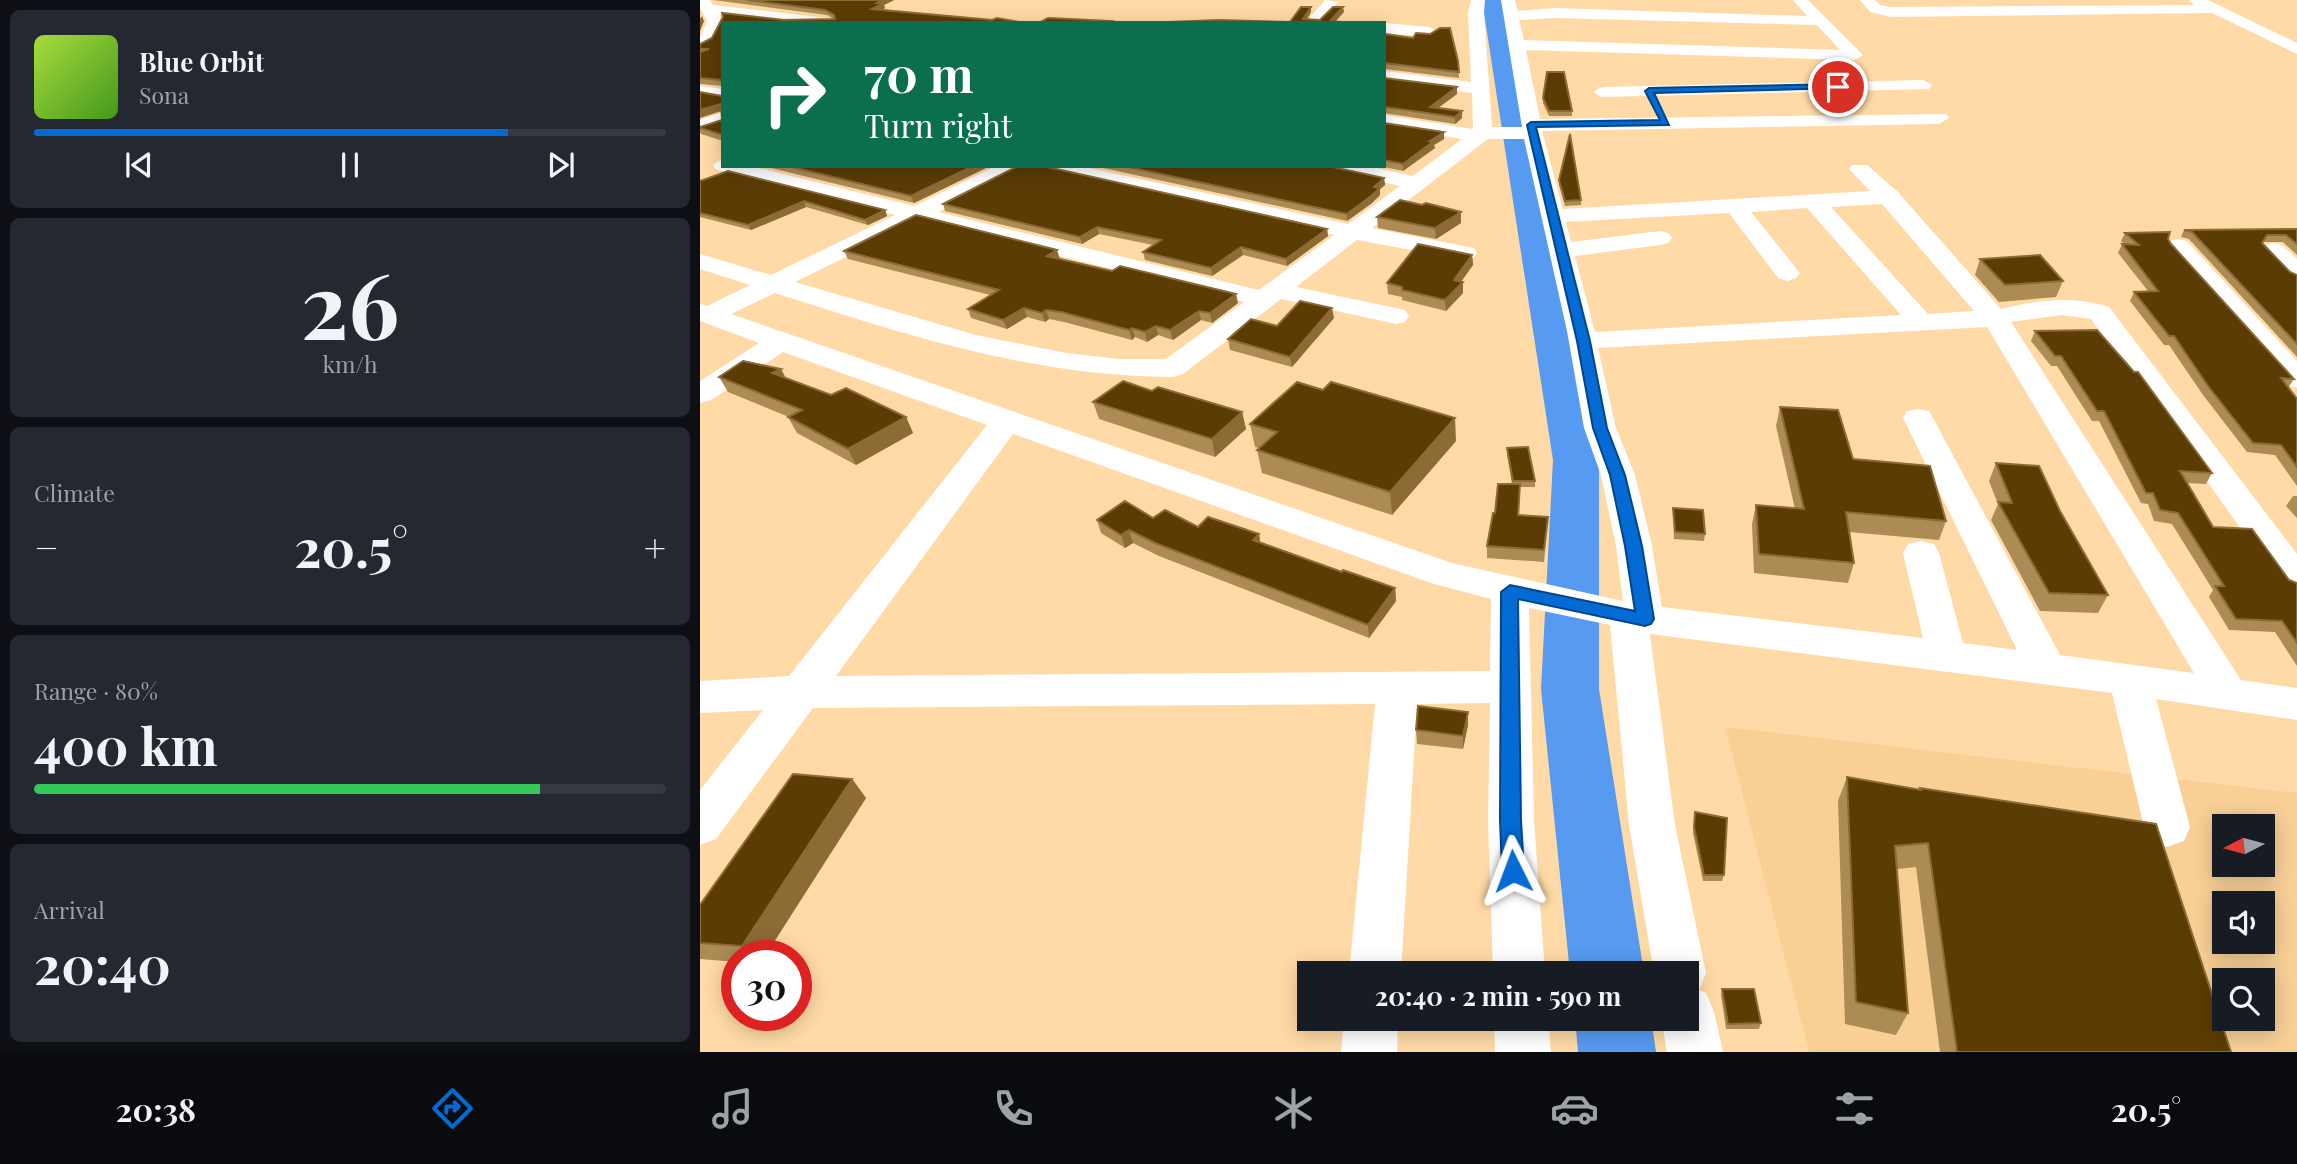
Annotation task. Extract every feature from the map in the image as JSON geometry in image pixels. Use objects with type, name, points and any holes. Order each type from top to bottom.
[{"type":"street","points":[[1478,0],[1476,13],[1486,134]]},
{"type":"street","points":[[1745,0],[1820,87]]},
{"type":"street","points":[[1511,22],[1793,54],[1855,55],[1841,38],[1800,0]]},
{"type":"street","points":[[1867,0],[1875,9],[1891,12],[2213,9]]},
{"type":"street","points":[[2196,0],[2297,48]]},
{"type":"street","points":[[1315,21],[1331,2]]},
{"type":"street","points":[[704,4],[814,21]]},
{"type":"street","points":[[704,4],[715,21],[700,47],[721,52]]},
{"type":"street","points":[[1511,22],[1554,13],[1822,21]]},
{"type":"street","points":[[1511,22],[1841,38]]},
{"type":"street","points":[[1511,22],[1530,130],[1583,341],[1600,428],[1618,475],[1631,534],[1627,615],[1652,825],[1678,961]]},
{"type":"street","points":[[1386,28],[1430,32]]},
{"type":"street","points":[[1694,64],[1732,122]]},
{"type":"street","points":[[1775,65],[1829,137]]},
{"type":"street","points":[[1639,73],[1666,123]]},
{"type":"street","points":[[1386,76],[1481,89]]},
{"type":"street","points":[[1602,92],[1923,85]]},
{"type":"street","points":[[1856,86],[1898,134]]},
{"type":"street","points":[[700,91],[721,95]]},
{"type":"street","points":[[1386,121],[1486,134],[1666,123],[1939,118]]},
{"type":"street","points":[[700,126],[721,119]]},
{"type":"street","points":[[700,261],[771,286],[961,340],[1066,362],[1119,368],[1173,368],[1486,134]]},
{"type":"street","points":[[700,160],[721,165]]},
{"type":"street","points":[[731,168],[917,214],[1270,295],[1396,316]]},
{"type":"street","points":[[714,310],[771,286],[1009,168]]},
{"type":"street","points":[[1059,168],[1472,255]]},
{"type":"street","points":[[1344,168],[1419,183]]},
{"type":"street","points":[[1860,169],[1890,197],[1956,277],[1995,318],[2227,692]]},
{"type":"street","points":[[1552,216],[1890,197]]},
{"type":"street","points":[[1813,201],[1922,323]]},
{"type":"street","points":[[1735,206],[1787,272]]},
{"type":"street","points":[[1560,251],[1660,238]]},
{"type":"street","points":[[2178,246],[2297,379]]},
{"type":"street","points":[[2273,250],[2297,272]]},
{"type":"street","points":[[1583,341],[1922,323],[1995,318],[2051,309],[2085,308],[2100,313],[2297,580]]},
{"type":"street","points":[[714,310],[780,341],[1006,422],[1444,574],[1521,594],[1627,615],[2227,692],[2297,704]]},
{"type":"street","points":[[700,394],[780,341]]},
{"type":"street","points":[[1918,418],[2047,669]]},
{"type":"street","points":[[700,825],[1006,422]]},
{"type":"street","points":[[1921,553],[1947,657]]},
{"type":"street","points":[[1518,961],[1511,820],[1510,687],[1521,594]]},
{"type":"street","points":[[2130,680],[2167,827]]},
{"type":"street","points":[[700,697],[801,692],[1510,687]]},
{"type":"street","points":[[1376,961],[1397,688]]},
{"type":"street","points":[[1369,1052],[1370,1031]]},
{"type":"street","points":[[1522,1031],[1523,1052]]},
{"type":"street","points":[[1691,1031],[1695,1052]]},
{"type":"shaded area","points":[[1725,727],[2297,793],[2297,1052],[1809,1052]]},
{"type":"building","points":[[747,0],[882,0],[877,3],[884,3],[872,9],[992,20],[997,18],[1014,21],[721,21],[721,81],[700,78],[700,52],[709,49],[700,49],[700,44],[712,38],[723,17],[722,13],[784,20],[835,19],[834,15],[825,10]]},
{"type":"building","points":[[1301,7],[1311,7],[1303,19],[1320,20],[1333,7],[1343,7],[1330,21],[1291,21]]},
{"type":"building","points":[[1048,18],[1112,21],[1043,21]]},
{"type":"building","points":[[1440,28],[1450,28],[1459,72],[1386,63],[1386,34],[1413,38],[1416,33],[1430,34]]},
{"type":"building","points":[[1547,72],[1564,72],[1572,111],[1549,111],[1543,98]]},
{"type":"building","points":[[1386,78],[1457,87],[1430,107],[1462,111],[1455,117],[1386,107]]},
{"type":"building","points":[[700,92],[721,96],[721,104],[700,110]]},
{"type":"building","points":[[721,120],[721,134],[700,128]]},
{"type":"building","points":[[1386,123],[1444,132],[1430,141],[1434,141],[1403,164],[1386,160]]},
{"type":"building","points":[[1570,134],[1581,200],[1565,201],[1559,180]]},
{"type":"building","points":[[796,168],[969,168],[911,196]]},
{"type":"building","points":[[1014,168],[1052,168],[1327,229],[1286,259],[1241,247],[1211,268],[1143,252],[1161,240],[1097,227],[1080,237],[943,204]]},
{"type":"building","points":[[1133,168],[1337,168],[1384,178],[1374,187],[1380,188],[1347,214]]},
{"type":"building","points":[[728,171],[885,210],[865,220],[804,201],[748,225],[700,213],[700,181]]},
{"type":"building","points":[[1400,200],[1461,212],[1435,228],[1377,217]]},
{"type":"building","points":[[916,215],[1057,250],[1047,256],[1112,271],[1120,266],[1236,294],[1210,313],[1199,311],[1170,330],[1156,326],[1145,332],[1132,328],[1129,330],[1061,312],[1046,310],[1042,313],[1024,308],[1003,320],[968,309],[999,290],[844,251]]},
{"type":"building","points":[[2297,229],[2297,244],[2286,235],[2267,235],[2262,243],[2290,272],[2297,275],[2297,344],[2192,232],[2184,230]]},
{"type":"building","points":[[2170,232],[2168,239],[2171,244],[2294,379],[2281,378],[2297,399],[2297,467],[2281,445],[2253,443],[2208,386],[2174,336],[2169,336],[2134,292],[2158,291],[2122,244],[2139,245],[2125,233]]},
{"type":"building","points":[[1418,244],[1472,255],[1454,280],[1463,282],[1445,300],[1402,290],[1402,287],[1387,283]]},
{"type":"building","points":[[2040,255],[2063,281],[2005,285],[1980,259]]},
{"type":"building","points":[[1300,301],[1332,308],[1290,357],[1228,339],[1251,319],[1277,326]]},
{"type":"building","points":[[2097,330],[2134,372],[2138,372],[2212,473],[2180,471],[2213,527],[2252,529],[2289,580],[2297,583],[2297,643],[2282,621],[2236,619],[2215,586],[2224,586],[2178,513],[2160,510],[2153,493],[2146,493],[2104,411],[2097,411],[2061,356],[2055,356],[2035,331]]},
{"type":"building","points":[[743,361],[781,369],[772,373],[831,395],[846,388],[906,417],[848,449],[788,417],[802,410],[719,377]]},
{"type":"building","points":[[1123,381],[1152,391],[1158,387],[1242,412],[1212,439],[1093,402]]},
{"type":"building","points":[[1297,382],[1323,390],[1331,382],[1455,418],[1390,492],[1257,450],[1277,432],[1250,424]]},
{"type":"building","points":[[1780,407],[1838,410],[1853,459],[1930,466],[1946,521],[1846,512],[1854,563],[1759,554],[1756,505],[1804,509]]},
{"type":"building","points":[[1528,447],[1535,481],[1513,481],[1507,448]]},
{"type":"building","points":[[1996,463],[2039,466],[2060,511],[2108,595],[2049,593],[1998,502],[2012,503]]},
{"type":"building","points":[[1498,484],[1520,484],[1518,515],[1548,517],[1544,550],[1487,546],[1495,513]]},
{"type":"building","points":[[1125,501],[1153,518],[1165,510],[1198,527],[1208,517],[1259,534],[1253,540],[1395,588],[1368,625],[1155,543],[1129,530],[1121,535],[1097,520]]},
{"type":"building","points":[[1673,508],[1703,510],[1705,534],[1675,532]]},
{"type":"building","points":[[1418,706],[1468,712],[1463,736],[1416,730]]},
{"type":"building","points":[[793,774],[852,779],[746,940],[721,940],[721,944],[700,943],[700,905]]},
{"type":"building","points":[[1847,777],[2156,824],[2212,994],[2212,1031],[2224,1031],[2231,1052],[1957,1052],[1928,843],[1895,846],[1908,1013],[1856,1002]]},
{"type":"building","points":[[1695,812],[1727,818],[1724,875],[1704,875],[1694,827]]},
{"type":"building","points":[[1722,989],[1754,989],[1761,1023],[1728,1024]]},
{"type":"waterway","points":[[1492,0],[1576,460],[1570,689],[1605,961]]},
{"type":"waterway","points":[[1615,1031],[1617,1052]]},
{"type":"route","points":[[1513,871],[1510,592],[1645,619],[1634,546],[1618,475],[1600,428],[1583,341],[1531,125],[1666,123],[1649,91],[1838,87]]}]
